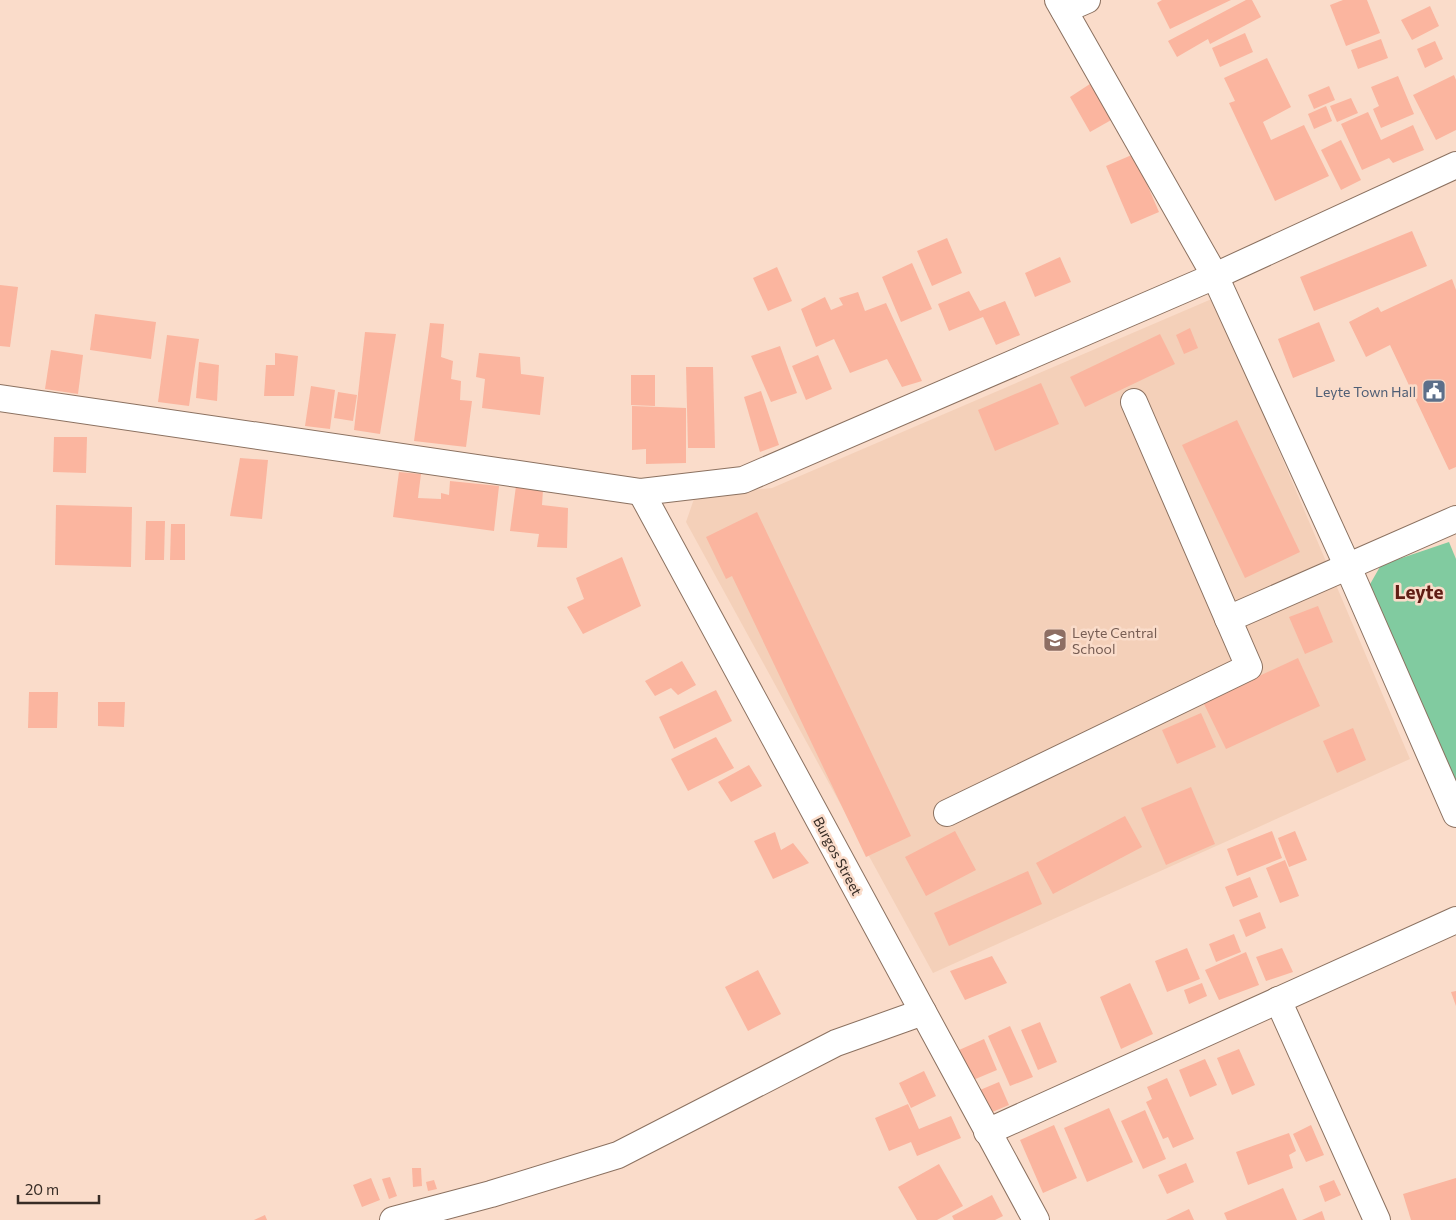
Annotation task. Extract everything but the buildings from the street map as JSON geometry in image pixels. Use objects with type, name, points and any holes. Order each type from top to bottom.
[{"type":"street","points":[[1070,3],[1215,276],[1347,565],[1456,814]]},
{"type":"street","points":[[0,398],[641,492],[743,480],[1215,276],[1456,165]]},
{"type":"street","points":[[947,813],[1249,667],[1134,402]]},
{"type":"street","name":"Burgos Street","points":[[641,492],[1036,1220]]},
{"type":"street","points":[[1228,619],[1347,565],[1456,519]]},
{"type":"street","points":[[987,1132],[1456,920]]},
{"type":"street","points":[[1278,1000],[1377,1220]]},
{"type":"street","points":[[393,1220],[491,1194],[618,1156],[836,1042],[923,1012]]},
{"type":"shaded area","name":"Leyte Central School","points":[[1214,298],[1410,759],[933,973],[686,522],[695,496],[772,488]]},
{"type":"green space","points":[[1449,542],[1456,559],[1456,784],[1369,586],[1381,565]]},
{"type":"place","name":"Leyte Town Hall","points":[[1434,391]]},
{"type":"place","name":"Leyte Central School","points":[[1055,640]]},
{"type":"district","name":"Leyte","points":[[1419,591]]}]
